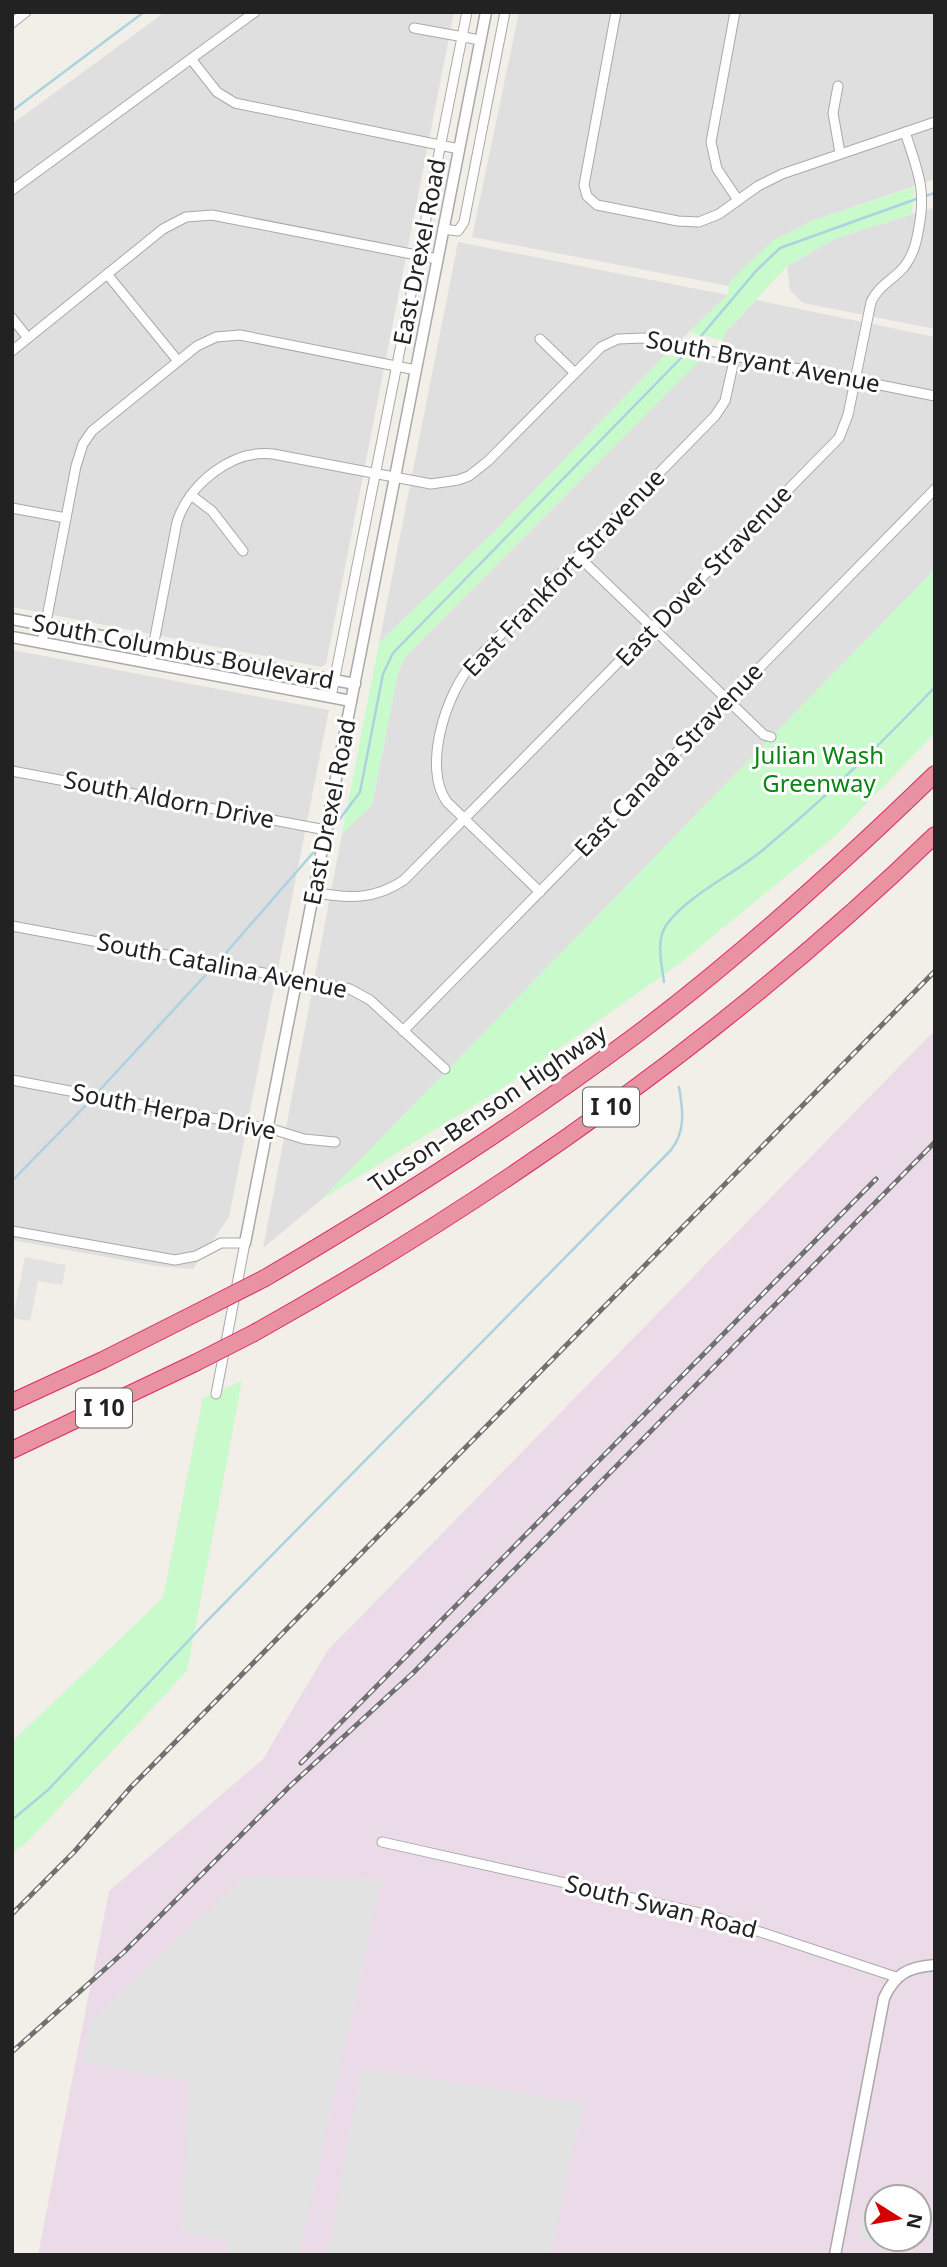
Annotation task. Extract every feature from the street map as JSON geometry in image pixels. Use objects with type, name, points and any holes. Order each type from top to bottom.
[{"type":"highway","name":"Tucson–Benson Highway","points":[[12,1402],[134,1345],[265,1278],[426,1181],[527,1114],[637,1034],[774,922],[935,773]]},
{"type":"highway","name":"I 10","points":[[12,1450],[254,1333],[439,1225],[604,1112],[706,1035],[868,898],[935,835]]},
{"type":"street","points":[[12,23],[26,12]]},
{"type":"street","points":[[12,190],[255,12]]},
{"type":"street","name":"East Drexel Road","points":[[331,697],[467,12]]},
{"type":"street","name":"East Drexel Road","points":[[216,1394],[486,12]]},
{"type":"street","name":"East Drexel Road","points":[[443,229],[458,231],[464,222],[505,12]]},
{"type":"street","points":[[616,12],[584,179],[587,197],[600,206],[686,222],[703,221],[715,217],[782,174],[935,122]]},
{"type":"street","points":[[735,12],[711,142],[717,169],[738,200]]},
{"type":"street","points":[[414,27],[480,40]]},
{"type":"street","points":[[191,59],[217,92],[235,103],[459,149]]},
{"type":"street","points":[[838,86],[833,113],[840,153]]},
{"type":"street","name":"East Dover Stravenue","points":[[314,892],[355,898],[386,892],[412,874],[834,443],[846,424],[871,302],[878,290],[909,260],[921,220],[922,188],[905,132]]},
{"type":"street","points":[[12,351],[170,224],[186,217],[204,214],[437,259]]},
{"type":"street","points":[[107,274],[178,361]]},
{"type":"street","points":[[12,318],[28,338]]},
{"type":"street","points":[[42,643],[77,458],[88,437],[202,342],[232,334],[416,370]]},
{"type":"street","name":"South Bryant Avenue","points":[[191,495],[231,461],[255,453],[440,484],[469,476],[488,461],[601,347],[626,337],[644,338],[935,396]]},
{"type":"street","points":[[540,339],[575,373]]},
{"type":"street","name":"East Frankfort Stravenue","points":[[540,892],[445,799],[436,777],[437,756],[451,697],[472,664],[716,416],[725,401],[735,356]]},
{"type":"street","name":"East Canada Stravenue","points":[[403,1031],[935,489]]},
{"type":"street","points":[[150,663],[177,522],[191,495],[212,512],[243,551]]},
{"type":"street","points":[[12,508],[66,518]]},
{"type":"street","points":[[578,556],[727,701],[764,735],[771,737]]},
{"type":"street","name":"South Columbus Boulevard","points":[[12,620],[355,684]]},
{"type":"street","name":"South Columbus Boulevard","points":[[12,638],[351,701]]},
{"type":"street","name":"South Aldorn Drive","points":[[12,771],[326,830]]},
{"type":"street","name":"South Catalina Avenue","points":[[12,926],[357,991],[445,1069]]},
{"type":"street","name":"South Herpa Drive","points":[[12,1080],[268,1129],[304,1139],[335,1142]]},
{"type":"street","points":[[12,1231],[175,1260],[192,1257],[221,1243],[246,1244]]},
{"type":"street","name":"South Swan Road","points":[[382,1842],[709,1916],[896,1977]]},
{"type":"street","points":[[835,2255],[881,2008],[896,1977],[911,1969],[935,1965]]},
{"type":"shaded area","points":[[165,12],[454,12],[326,664],[321,667],[12,607],[12,124]]},
{"type":"shaded area","points":[[519,12],[935,12],[935,179],[809,222],[730,282],[729,286],[472,237]]},
{"type":"shaded area","points":[[935,207],[935,329],[803,303],[790,290],[787,266],[834,239]]},
{"type":"shaded area","points":[[458,242],[728,295],[665,355],[497,529],[379,643]]},
{"type":"shaded area","points":[[756,300],[935,337],[935,569],[321,1200],[263,1248],[342,834],[372,805],[398,673],[405,657],[699,361],[715,364],[725,333]]},
{"type":"shaded area","points":[[12,650],[329,710],[229,1217],[193,1269],[156,1266],[12,1240]]},
{"type":"shaded area","points":[[935,1030],[935,2255],[38,2255],[109,1891],[263,1759],[328,1650]]},
{"type":"shaded area","points":[[25,1257],[66,1265],[62,1285],[38,1281],[30,1321],[13,1318]]},
{"type":"shaded area","points":[[245,1876],[382,1879],[299,2255],[225,2255],[227,2240],[182,2233],[189,2082],[81,2061],[90,2022]]},
{"type":"shaded area","points":[[362,2068],[584,2103],[550,2255],[327,2255]]},
{"type":"shaded area","points":[[863,2220],[863,2239],[859,2238]]},
{"type":"green space","points":[[914,187],[912,214],[834,239],[787,266],[725,333],[723,340],[689,332],[728,295],[729,282],[772,241],[809,222]]},
{"type":"green space","points":[[665,355],[699,361],[405,657],[398,673],[372,805],[342,834],[379,643],[497,529]]},
{"type":"green space","name":"Julian Wash Greenway","points":[[935,569],[935,733],[835,836],[679,964],[507,1085],[321,1200]]},
{"type":"green space","points":[[242,1381],[187,1671],[26,1843],[12,1853],[12,1742],[163,1598],[203,1398]]},
{"type":"waterway","points":[[12,111],[144,12]]},
{"type":"waterway","points":[[925,196],[935,193]]},
{"type":"waterway","points":[[701,336],[756,271],[780,248],[919,198]]},
{"type":"waterway","points":[[330,832],[360,792],[383,674],[393,653],[683,356]]},
{"type":"waterway","points":[[664,982],[661,937],[676,913],[786,830],[852,771],[935,687]]},
{"type":"waterway","points":[[218,962],[319,846]]},
{"type":"waterway","points":[[97,1093],[213,967]]},
{"type":"waterway","points":[[12,1820],[48,1790],[206,1622],[671,1150],[681,1128],[679,1087]]},
{"type":"waterway","points":[[12,1181],[93,1098]]},
{"type":"railway","points":[[12,1914],[74,1852],[131,1787],[935,971]]},
{"type":"railway","points":[[12,2052],[124,1952],[290,1786],[413,1673],[935,1142]]},
{"type":"railway","points":[[301,1763],[876,1179]]}]
